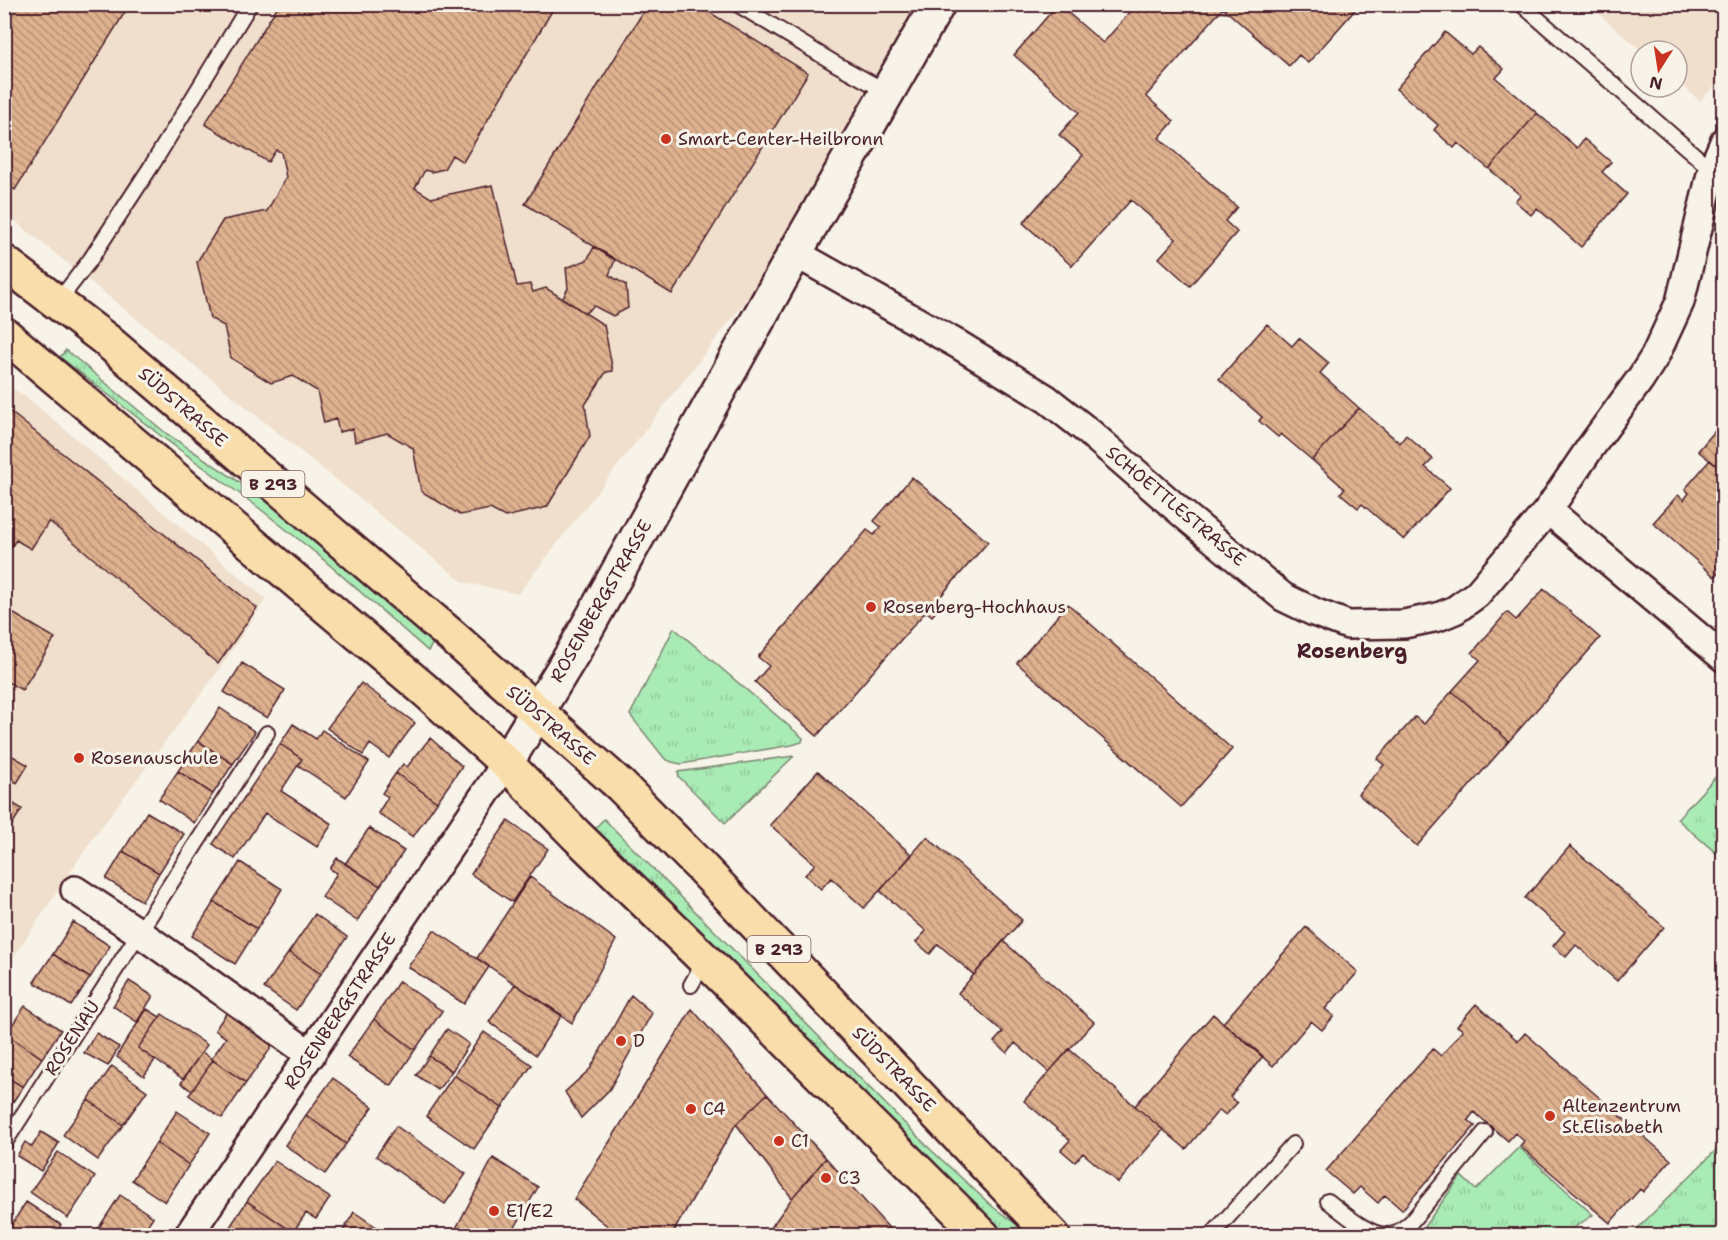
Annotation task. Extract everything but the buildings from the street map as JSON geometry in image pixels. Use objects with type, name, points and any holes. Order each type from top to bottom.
[{"type":"main road","name":"SÜDSTRASSE","points":[[4,262],[105,339],[454,638],[636,801],[1053,1236]]},
{"type":"main road","points":[[4,334],[426,691],[506,763],[576,835],[698,973],[983,1236]]},
{"type":"street","name":"ROSENBERGSTRASSE","points":[[188,1236],[506,763],[574,651],[795,254],[938,4]]},
{"type":"street","name":"SCHOETTLESTRASSE","points":[[795,254],[959,345],[1047,399],[1283,597],[1348,625],[1412,623],[1455,610],[1477,594],[1548,510],[1655,356],[1680,302],[1712,170],[1724,142]]},
{"type":"street","points":[[1548,510],[1724,658]]},
{"type":"street","points":[[75,890],[140,933],[311,1055]]},
{"type":"lane","points":[[57,303],[90,260],[146,175],[250,4]]},
{"type":"lane","points":[[737,4],[836,64],[888,92]]},
{"type":"lane","points":[[1521,4],[1712,170]]},
{"type":"lane","name":"ROSENAU","points":[[4,1144],[267,733]]},
{"type":"lane","points":[[1328,1201],[1366,1228],[1385,1235],[1398,1232],[1411,1222],[1485,1132]]},
{"type":"lane","points":[[1211,1236],[1293,1144]]},
{"type":"shaded area","points":[[4,5],[957,5],[900,102],[518,594],[463,582],[5,213]]},
{"type":"shaded area","points":[[1588,5],[1723,5],[1723,77],[1700,101],[1689,91],[1689,39],[1629,40]]},
{"type":"shaded area","name":"Rosenauschule","points":[[5,389],[14,389],[30,400],[266,599],[216,674],[91,841],[5,970]]},
{"type":"green space","points":[[66,350],[167,434],[247,487],[310,534],[435,640],[428,651],[317,554],[60,357]]},
{"type":"green space","points":[[674,628],[803,738],[802,742],[681,764],[665,759],[630,715]]},
{"type":"green space","points":[[794,756],[725,823],[679,777],[678,772]]},
{"type":"green space","points":[[1723,769],[1723,859],[1677,819]]},
{"type":"green space","points":[[604,819],[930,1149],[993,1207],[1031,1235],[1006,1235],[849,1085],[595,828]]},
{"type":"green space","points":[[1723,1143],[1723,1235],[1631,1235]]},
{"type":"green space","points":[[1519,1147],[1593,1215],[1563,1235],[1418,1235],[1461,1176],[1476,1190]]},
{"type":"place","name":"Smart-Center-Heilbronn","points":[[666,139]]},
{"type":"place","name":"Rosenberg-Hochhaus","points":[[871,607]]},
{"type":"place","name":"Rosenauschule","points":[[79,758]]},
{"type":"place","name":"D","points":[[621,1041]]},
{"type":"place","name":"C4","points":[[691,1109]]},
{"type":"place","name":"Altenzentrum St.Elisabeth","points":[[1550,1116]]},
{"type":"place","name":"C1","points":[[779,1141]]},
{"type":"place","name":"C3","points":[[826,1178]]},
{"type":"place","name":"E1/E2","points":[[494,1211]]},
{"type":"district","name":"Rosenberg","points":[[1352,651]]}]
